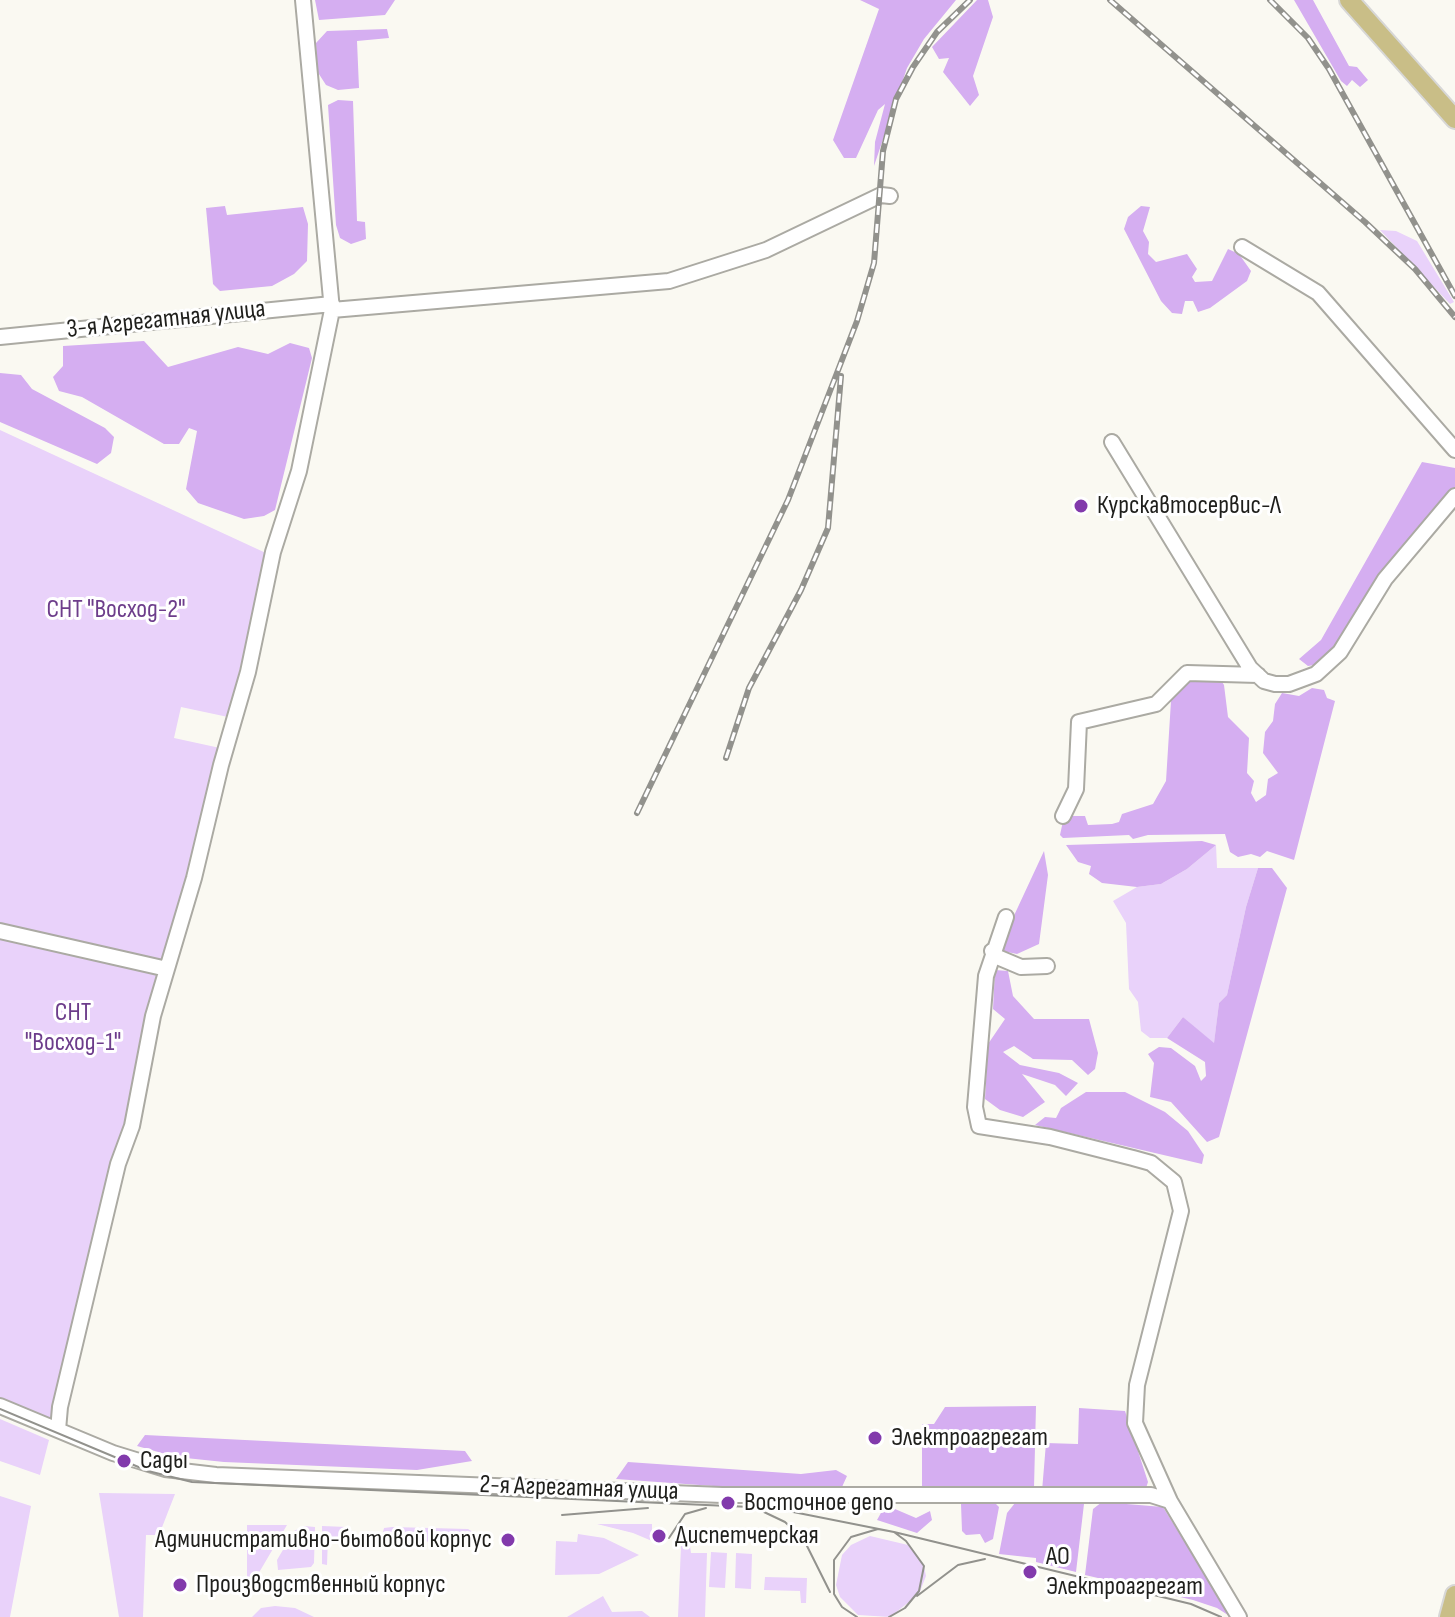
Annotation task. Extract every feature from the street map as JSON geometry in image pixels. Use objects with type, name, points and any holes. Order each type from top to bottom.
[{"type":"main road","points":[[1349,0],[1455,119]]},
{"type":"main road","points":[[1449,1617],[1455,1595]]},
{"type":"street","points":[[58,1430],[60,1407],[118,1164],[132,1126],[153,1016],[248,672],[273,552],[299,471],[332,307],[303,0]]},
{"type":"street","name":"3-я Агрегатная улица","points":[[0,337],[669,281],[766,250],[881,195],[890,196]]},
{"type":"street","points":[[1242,247],[1318,293],[1455,450]]},
{"type":"street","points":[[1112,442],[1264,681],[1289,684],[1323,668],[1349,638],[1399,561],[1455,496]]},
{"type":"street","points":[[1063,816],[1076,789],[1079,722],[1156,704],[1187,673],[1258,675]]},
{"type":"street","points":[[1006,917],[986,976],[975,1107],[979,1126],[1050,1137],[1151,1163],[1174,1182],[1181,1211],[1178,1229],[1134,1403],[1141,1444],[1170,1501],[1239,1617]]},
{"type":"street","points":[[0,931],[167,969]]},
{"type":"street","points":[[992,951],[995,956],[1021,967],[1047,966]]},
{"type":"street","name":"2-я Агрегатная улица","points":[[0,1406],[113,1453],[165,1469],[216,1475],[722,1495],[1151,1495],[1170,1501]]},
{"type":"green space","points":[[1380,230],[1396,231],[1417,241],[1454,302],[1450,304]]},
{"type":"green space","name":"СНТ \"Восход-2\"","points":[[0,430],[268,554],[228,717],[181,707],[174,738],[220,748],[166,965],[0,926]]},
{"type":"green space","points":[[1216,845],[1217,868],[1258,868],[1246,907],[1227,995],[1219,1003],[1214,1044],[1183,1017],[1167,1038],[1150,1038],[1141,1031],[1138,1002],[1129,989],[1126,923],[1113,901],[1137,887],[1161,884],[1187,869]]},
{"type":"green space","name":"СНТ \"Восход-1\"","points":[[0,935],[163,972],[53,1424],[0,1403]]},
{"type":"green space","points":[[0,1419],[49,1440],[40,1475],[0,1461]]},
{"type":"green space","points":[[99,1493],[175,1494],[159,1535],[146,1535],[143,1617],[119,1617]]},
{"type":"green space","points":[[0,1496],[31,1506],[10,1617],[0,1617]]},
{"type":"green space","points":[[597,1524],[652,1524],[652,1541],[633,1533]]},
{"type":"green space","points":[[247,1525],[287,1525],[247,1593]]},
{"type":"green space","points":[[304,1526],[315,1527],[314,1563],[311,1567],[278,1570],[277,1560],[294,1531]]},
{"type":"green space","points":[[322,1526],[347,1527],[354,1533],[353,1539],[328,1538],[327,1565],[322,1564]]},
{"type":"green space","points":[[384,1528],[468,1529],[473,1532],[474,1543],[381,1540]]},
{"type":"green space","points":[[578,1534],[604,1538],[639,1555],[599,1574],[555,1575],[556,1541],[577,1542]]},
{"type":"green space","points":[[870,1536],[908,1545],[924,1566],[926,1576],[919,1594],[890,1617],[858,1615],[840,1597],[836,1585],[842,1555],[851,1545]]},
{"type":"green space","points":[[681,1546],[690,1546],[691,1553],[707,1553],[705,1617],[678,1617]]},
{"type":"green space","points":[[711,1552],[727,1553],[725,1588],[709,1587]]},
{"type":"green space","points":[[736,1553],[752,1554],[751,1589],[735,1588]]},
{"type":"green space","points":[[765,1577],[807,1578],[806,1603],[801,1603],[800,1591],[764,1590]]},
{"type":"green space","points":[[603,1596],[612,1612],[642,1611],[650,1617],[567,1617]]},
{"type":"green space","points":[[261,1608],[295,1608],[314,1617],[252,1617]]},
{"type":"shaded area","points":[[315,0],[395,0],[385,15],[319,20]]},
{"type":"shaded area","points":[[860,0],[956,0],[924,39],[907,68],[874,166],[875,142],[885,104],[878,110],[856,158],[844,158],[833,140],[879,9]]},
{"type":"shaded area","points":[[977,0],[988,0],[993,17],[973,76],[979,95],[970,106],[943,72],[949,58],[939,59],[932,47]]},
{"type":"shaded area","points":[[1294,0],[1313,0],[1349,66],[1357,67],[1368,80],[1360,87],[1352,80],[1347,86],[1341,81]]},
{"type":"shaded area","points":[[387,29],[389,38],[357,41],[359,88],[338,90],[326,85],[317,71],[316,43],[327,31]]},
{"type":"shaded area","points":[[338,100],[353,101],[357,221],[365,222],[366,239],[351,244],[340,238],[336,225],[328,105]]},
{"type":"shaded area","points":[[225,206],[227,215],[303,207],[308,224],[307,261],[294,274],[272,286],[220,291],[213,284],[206,208]]},
{"type":"shaded area","points":[[1141,206],[1150,207],[1143,231],[1149,242],[1148,254],[1156,262],[1187,254],[1197,269],[1192,277],[1195,282],[1212,281],[1228,249],[1239,254],[1251,271],[1247,281],[1210,308],[1198,312],[1193,301],[1185,301],[1182,314],[1172,313],[1161,301],[1124,229],[1128,217]]},
{"type":"shaded area","points":[[144,341],[168,367],[238,347],[268,354],[290,343],[309,348],[312,358],[275,510],[264,516],[244,519],[198,503],[186,489],[197,431],[189,428],[179,444],[164,444],[82,397],[59,391],[53,377],[63,366],[63,346]]},
{"type":"shaded area","points":[[0,373],[21,375],[32,389],[105,428],[114,437],[111,453],[97,464],[0,422]]},
{"type":"shaded area","points":[[1422,462],[1455,468],[1455,490],[1321,664],[1308,666],[1299,659],[1321,640]]},
{"type":"shaded area","points":[[1188,676],[1219,677],[1224,685],[1228,717],[1249,738],[1247,773],[1254,781],[1251,793],[1256,802],[1266,795],[1268,779],[1278,773],[1263,753],[1265,732],[1273,721],[1275,704],[1282,693],[1299,696],[1312,688],[1324,690],[1327,698],[1335,701],[1294,860],[1267,851],[1260,857],[1251,854],[1238,857],[1230,852],[1225,834],[1148,835],[1133,839],[1129,835],[1063,838],[1060,835],[1063,821],[1072,816],[1085,816],[1088,825],[1112,824],[1119,822],[1122,814],[1153,804],[1166,781],[1171,701]]},
{"type":"shaded area","points":[[1202,841],[1216,845],[1187,869],[1161,884],[1137,887],[1102,883],[1089,874],[1091,866],[1078,862],[1066,845]]},
{"type":"shaded area","points":[[1044,851],[1048,875],[1039,944],[1017,954],[998,950]]},
{"type":"shaded area","points":[[1258,868],[1272,868],[1287,888],[1219,1137],[1207,1142],[1171,1102],[1150,1097],[1154,1063],[1148,1054],[1159,1047],[1171,1048],[1195,1066],[1201,1081],[1206,1076],[1205,1062],[1167,1038],[1183,1017],[1214,1043],[1219,1003],[1227,995],[1246,907]]},
{"type":"shaded area","points":[[995,970],[1008,971],[1013,996],[1034,1019],[1089,1019],[1098,1053],[1095,1069],[1088,1075],[1072,1060],[1033,1059],[1014,1046],[1003,1052],[1020,1065],[1059,1073],[1078,1083],[1066,1096],[1055,1085],[1022,1074],[1045,1102],[1023,1117],[1000,1110],[985,1099],[988,1044],[1005,1019],[993,1009]]},
{"type":"shaded area","points":[[1086,1092],[1125,1092],[1165,1112],[1188,1131],[1204,1155],[1202,1164],[1035,1125],[1045,1117],[1056,1118],[1061,1108]]},
{"type":"shaded area","points":[[1036,1406],[1034,1488],[926,1492],[922,1486],[922,1424],[934,1424],[945,1407]]},
{"type":"shaded area","points":[[1079,1408],[1125,1411],[1148,1482],[1146,1488],[1042,1491],[1046,1443],[1078,1444]]},
{"type":"shaded area","points":[[145,1435],[465,1451],[472,1461],[417,1470],[224,1462],[176,1457],[137,1446]]},
{"type":"shaded area","points":[[628,1462],[801,1474],[836,1470],[847,1476],[842,1487],[834,1490],[797,1492],[616,1479]]},
{"type":"shaded area","points":[[1102,1502],[1163,1507],[1231,1617],[1217,1608],[1193,1600],[1085,1575],[1093,1509]]},
{"type":"shaded area","points":[[1015,1503],[1084,1504],[1076,1572],[1036,1562],[1036,1558],[999,1554],[1007,1513]]},
{"type":"shaded area","points":[[961,1504],[996,1504],[999,1507],[993,1539],[985,1543],[980,1534],[966,1535],[962,1531]]},
{"type":"shaded area","points":[[895,1509],[916,1518],[930,1511],[932,1520],[917,1533],[877,1520],[882,1511]]},
{"type":"tram line","points":[[0,1409],[148,1471],[192,1482],[773,1508],[894,1532],[1191,1604],[1221,1617]]},
{"type":"tram line","points":[[562,1515],[648,1508]]},
{"type":"tram line","points":[[669,1538],[685,1514],[706,1508]]},
{"type":"tram line","points":[[764,1512],[785,1522],[804,1540],[830,1592]]},
{"type":"tram line","points":[[857,1617],[842,1607],[834,1594],[834,1560],[851,1537],[878,1529],[894,1532],[906,1541],[924,1566],[919,1591],[905,1608],[889,1617]]},
{"type":"tram line","points":[[917,1596],[958,1565],[985,1559]]},
{"type":"railway","points":[[637,813],[788,500],[857,321],[874,263],[883,151],[896,99],[937,32],[970,0]]},
{"type":"railway","points":[[1110,0],[1365,222],[1415,269],[1455,317]]},
{"type":"railway","points":[[1270,0],[1308,38],[1329,69],[1455,296]]},
{"type":"railway","points":[[726,758],[749,688],[801,590],[828,528],[841,376]]},
{"type":"place","name":"Курскавтосервис-Л","points":[[1081,506]]},
{"type":"place","name":"Электроагрегат","points":[[875,1438]]},
{"type":"place","name":"Сады","points":[[124,1461]]},
{"type":"place","name":"Восточное депо","points":[[728,1503]]},
{"type":"place","name":"Диспетчерская","points":[[659,1536]]},
{"type":"place","name":"Административно-бытовой корпус","points":[[508,1540]]},
{"type":"place","name":"АО Электроагрегат","points":[[1030,1572]]},
{"type":"place","name":"Производственный корпус","points":[[180,1585]]}]
